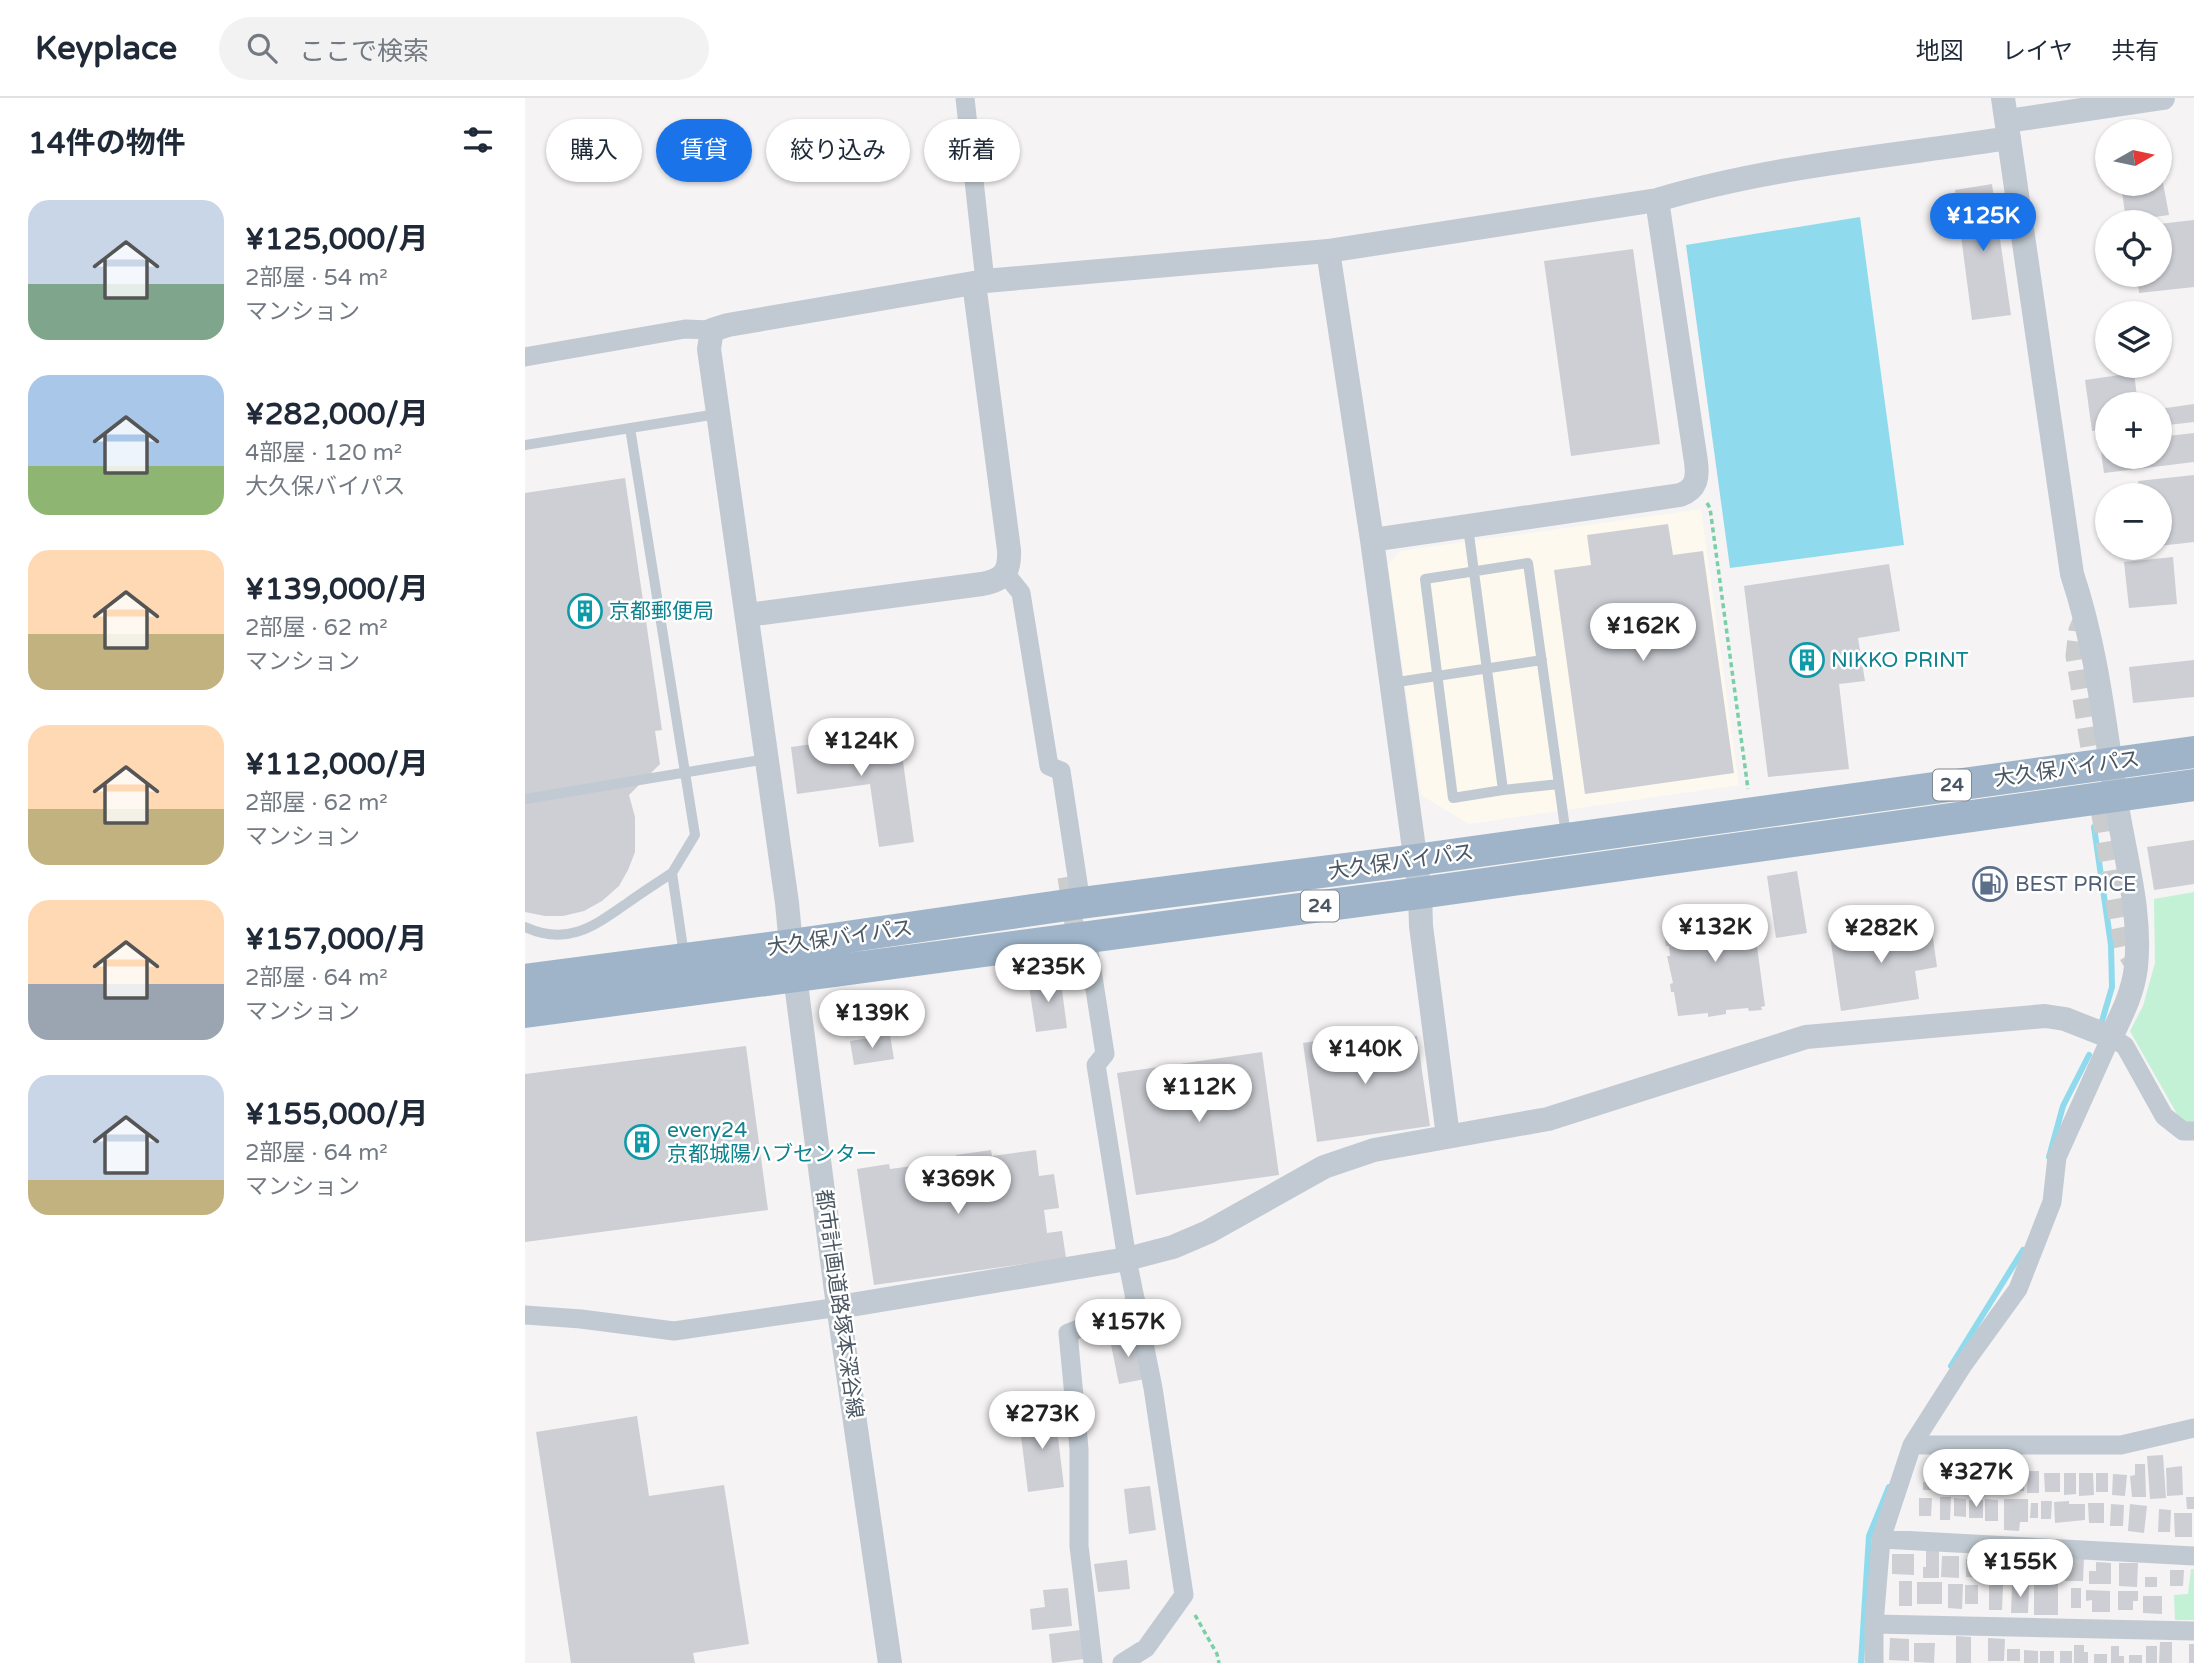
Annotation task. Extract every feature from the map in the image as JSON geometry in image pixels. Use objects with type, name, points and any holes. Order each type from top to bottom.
[{"type":"highway","name":"大久保バイパス","points":[[525,1012],[793,960],[1074,890],[1415,860],[2194,751]]},
{"type":"highway","name":"大久保バイパス","points":[[525,979],[685,959],[793,960],[1084,950],[1420,893],[2194,785]]},
{"type":"street","points":[[747,615],[993,582],[1005,573],[1010,563],[979,282],[965,98]]},
{"type":"street","points":[[525,357],[685,330],[712,330],[742,322],[979,282],[1328,251],[1657,200],[1708,185],[2006,119],[2163,98]]},
{"type":"street","points":[[1874,1663],[1874,1624],[1881,1539],[1912,1445],[1962,1366],[2018,1289],[2052,1202],[2057,1157],[2130,999],[2136,968],[2138,922],[2115,795],[2098,674],[2085,614],[2072,574],[2006,119]]},
{"type":"street","points":[[1372,540],[1680,495],[1696,482],[1696,462],[1657,200]]},
{"type":"street","points":[[1328,251],[1372,540],[1420,893],[1421,926],[1448,1136]]},
{"type":"street","name":"都市計画道路塚本深谷線","points":[[712,330],[709,349],[890,1663]]},
{"type":"street","points":[[1005,573],[1021,593],[1049,766],[1074,890]]},
{"type":"street","points":[[1049,766],[1061,771],[1074,890]]},
{"type":"street","points":[[1084,950],[1105,1054],[1096,1065],[1128,1259],[1153,1388],[1184,1595],[1146,1648],[1122,1663]]},
{"type":"street","points":[[525,1315],[674,1331],[839,1307],[1128,1259],[1173,1247],[1208,1232],[1324,1167],[1374,1150],[1548,1119],[1805,1037],[2045,1016],[2064,1019],[2111,1037],[2125,1046],[2164,1116],[2183,1131],[2194,1131]]},
{"type":"street","points":[[1093,1663],[1079,1546],[1079,1449],[1068,1332],[1125,1311],[1136,1301]]},
{"type":"street","points":[[1912,1445],[2121,1445],[2194,1428]]},
{"type":"street","points":[[1881,1539],[2194,1556]]},
{"type":"street","points":[[1874,1624],[2194,1631]]},
{"type":"lane","points":[[525,444],[718,414]]},
{"type":"lane","points":[[525,928],[555,935],[585,931],[672,873],[695,835],[630,428]]},
{"type":"lane","points":[[1468,526],[1503,790]]},
{"type":"lane","points":[[1559,784],[1453,798],[1425,579],[1528,563],[1567,839]]},
{"type":"lane","points":[[1391,683],[1542,660]]},
{"type":"lane","points":[[525,799],[767,758]]},
{"type":"lane","points":[[672,873],[685,959]]},
{"type":"path","points":[[1696,482],[1710,508],[1751,813]]},
{"type":"path","points":[[1184,1595],[1217,1654],[1219,1663]]},
{"type":"shaded area","points":[[1701,509],[1739,785],[1469,824],[1421,795],[1388,565],[1400,551]]},
{"type":"green space","points":[[2194,892],[2194,1125],[2181,1121],[2130,1031],[2143,1006],[2155,963],[2154,899]]},
{"type":"green space","points":[[2191,1569],[2194,1569],[2194,1620],[2175,1620],[2174,1595],[2188,1594]]},
{"type":"water","points":[[1860,217],[1904,545],[1730,568],[1686,245]]},
{"type":"building","points":[[1992,184],[2011,315],[1972,320],[1955,190]]},
{"type":"building","points":[[2123,196],[2165,196],[2168,210],[2125,210]]},
{"type":"building","points":[[2194,220],[2194,287],[2139,293],[2138,287],[2172,287],[2172,223]]},
{"type":"building","points":[[1633,249],[1660,444],[1571,456],[1544,261]]},
{"type":"building","points":[[2135,378],[2136,392],[2095,392],[2095,431],[2092,431],[2085,380]]},
{"type":"building","points":[[2194,404],[2194,422],[2172,425],[2172,407]]},
{"type":"building","points":[[2194,433],[2194,462],[2172,465],[2172,436]]},
{"type":"building","points":[[2103,469],[2137,469],[2104,473]]},
{"type":"building","points":[[2194,475],[2194,542],[2172,545],[2172,483],[2138,481]]},
{"type":"building","name":"京都郵便局","points":[[625,478],[662,730],[655,731],[660,764],[629,795],[635,817],[635,852],[619,886],[602,901],[584,911],[563,916],[525,912],[525,493]]},
{"type":"building","points":[[1668,524],[1673,555],[1703,551],[1734,773],[1585,794],[1554,570],[1591,565],[1587,535]]},
{"type":"building","points":[[2172,557],[2177,604],[2129,608],[2124,562],[2172,560]]},
{"type":"building","name":"NIKKO PRINT","points":[[1889,564],[1900,631],[1858,638],[1865,681],[1839,684],[1849,769],[1768,777],[1744,586]]},
{"type":"building","points":[[2194,660],[2194,697],[2133,703],[2129,667]]},
{"type":"building","points":[[899,732],[914,842],[879,847],[870,784],[797,794],[791,747]]},
{"type":"building","points":[[2194,840],[2194,884],[2154,890],[2147,847]]},
{"type":"building","points":[[1797,871],[1807,933],[1776,938],[1767,876]]},
{"type":"building","points":[[1752,909],[1765,1006],[1761,1007],[1762,1010],[1726,1010],[1726,1014],[1708,1017],[1708,1013],[1678,1016],[1674,992],[1671,992],[1670,984],[1673,983],[1667,956],[1670,956],[1669,946],[1666,946],[1664,934],[1668,933],[1667,920]]},
{"type":"building","points":[[1910,924],[1912,934],[1932,931],[1937,967],[1915,971],[1919,999],[1841,1011],[1830,936]]},
{"type":"building","points":[[1060,975],[1067,1028],[1036,1032],[1028,980]]},
{"type":"building","points":[[1381,1031],[1384,1049],[1405,1046],[1404,1038],[1417,1036],[1430,1126],[1317,1142],[1303,1043]]},
{"type":"building","points":[[890,1035],[894,1059],[854,1065],[850,1041]]},
{"type":"building","name":"every24 京都城陽ハブセンター","points":[[746,1046],[768,1210],[525,1242],[525,1074]]},
{"type":"building","points":[[1262,1052],[1279,1175],[1136,1195],[1117,1073]]},
{"type":"building","points":[[991,1150],[992,1156],[1036,1150],[1039,1176],[1054,1174],[1059,1208],[1044,1210],[1047,1233],[1062,1231],[1066,1258],[874,1285],[857,1169],[889,1164],[890,1169],[956,1160],[956,1155]]},
{"type":"building","points":[[1137,1335],[1145,1379],[1119,1384],[1110,1340]]},
{"type":"building","points":[[1054,1405],[1064,1487],[1028,1492],[1020,1428],[1033,1427],[1031,1407]]},
{"type":"building","points":[[637,1416],[649,1496],[724,1485],[749,1644],[693,1653],[695,1663],[571,1663],[536,1432]]},
{"type":"building","points":[[2163,1455],[2166,1498],[2150,1499],[2147,1456]]},
{"type":"building","points":[[2135,1464],[2145,1464],[2146,1497],[2132,1497],[2130,1476],[2135,1475]]},
{"type":"building","points":[[2182,1466],[2183,1495],[2167,1496],[2166,1468]]},
{"type":"building","points":[[1942,1467],[1955,1468],[1955,1492],[1942,1492]]},
{"type":"building","points":[[1958,1467],[1971,1468],[1970,1491],[1958,1491]]},
{"type":"building","points":[[1938,1469],[1938,1490],[1923,1490],[1923,1482],[1931,1483],[1931,1470]]},
{"type":"building","points":[[1976,1469],[1989,1469],[1989,1492],[1976,1492]]},
{"type":"building","points":[[2010,1470],[2024,1470],[2024,1491],[2010,1491]]},
{"type":"building","points":[[1994,1471],[2006,1471],[2006,1492],[1993,1492]]},
{"type":"building","points":[[2028,1471],[2039,1471],[2039,1493],[2027,1493]]},
{"type":"building","points":[[2044,1473],[2060,1473],[2060,1492],[2045,1492]]},
{"type":"building","points":[[2064,1473],[2076,1473],[2076,1494],[2064,1495]]},
{"type":"building","points":[[2079,1473],[2093,1473],[2094,1495],[2079,1496]]},
{"type":"building","points":[[2096,1473],[2108,1473],[2108,1492],[2096,1492]]},
{"type":"building","points":[[2113,1474],[2127,1475],[2125,1496],[2112,1495]]},
{"type":"building","points":[[1150,1486],[1156,1530],[1129,1534],[1124,1489]]},
{"type":"building","points":[[1940,1497],[1951,1497],[1950,1520],[1940,1520]]},
{"type":"building","points":[[2186,1497],[2194,1497],[2194,1509],[2187,1509]]},
{"type":"building","points":[[1919,1498],[1932,1498],[1931,1516],[1919,1516]]},
{"type":"building","points":[[1954,1498],[1966,1499],[1966,1517],[1954,1516]]},
{"type":"building","points":[[1985,1499],[1998,1500],[1998,1521],[1985,1521]]},
{"type":"building","points":[[2004,1499],[2028,1499],[2028,1522],[2020,1522],[2019,1531],[2004,1530]]},
{"type":"building","points":[[1969,1500],[1983,1500],[1983,1518],[1969,1518]]},
{"type":"building","points":[[2041,1501],[2052,1501],[2051,1519],[2041,1519]]},
{"type":"building","points":[[2069,1501],[2069,1504],[2085,1504],[2085,1520],[2055,1523],[2054,1502]]},
{"type":"building","points":[[2031,1503],[2038,1503],[2038,1518],[2030,1518]]},
{"type":"building","points":[[2088,1503],[2104,1503],[2104,1523],[2089,1523]]},
{"type":"building","points":[[2111,1504],[2124,1505],[2123,1526],[2110,1526]]},
{"type":"building","points":[[2130,1504],[2147,1506],[2144,1533],[2128,1531]]},
{"type":"building","points":[[2159,1509],[2171,1510],[2170,1532],[2158,1532]]},
{"type":"building","points":[[2174,1513],[2192,1513],[2192,1537],[2175,1537]]},
{"type":"building","points":[[1926,1551],[1939,1551],[1939,1578],[1923,1578]]},
{"type":"building","points":[[1892,1554],[1914,1554],[1914,1575],[1892,1574]]},
{"type":"building","points":[[2032,1555],[2051,1556],[2051,1580],[2031,1580]]},
{"type":"building","points":[[1942,1556],[1959,1556],[1959,1578],[1941,1577]]},
{"type":"building","points":[[1988,1556],[2002,1556],[2002,1580],[1988,1580]]},
{"type":"building","points":[[2065,1558],[2084,1558],[2083,1581],[2065,1581]]},
{"type":"building","points":[[1966,1559],[1982,1560],[1982,1578],[1966,1577]]},
{"type":"building","points":[[2008,1559],[2027,1559],[2027,1579],[2008,1578]]},
{"type":"building","points":[[1127,1560],[1130,1589],[1098,1592],[1094,1564]]},
{"type":"building","points":[[2096,1562],[2111,1563],[2111,1584],[2089,1584],[2089,1571],[2096,1571]]},
{"type":"building","points":[[2119,1563],[2138,1563],[2137,1587],[2119,1586]]},
{"type":"building","points":[[2170,1570],[2184,1570],[2183,1586],[2170,1586]]},
{"type":"building","points":[[2145,1577],[2157,1577],[2157,1587],[2145,1587]]},
{"type":"building","points":[[1899,1581],[1912,1581],[1912,1606],[1899,1606]]},
{"type":"building","points":[[1917,1582],[1942,1582],[1942,1604],[1917,1604]]},
{"type":"building","points":[[2034,1583],[2058,1584],[2058,1615],[2034,1615]]},
{"type":"building","points":[[1948,1584],[1963,1584],[1962,1609],[1948,1608]]},
{"type":"building","points":[[1965,1585],[1978,1585],[1978,1604],[1965,1604]]},
{"type":"building","points":[[1989,1585],[2003,1585],[2002,1610],[1989,1610]]},
{"type":"building","points":[[2012,1585],[2029,1586],[2028,1613],[2011,1613]]},
{"type":"building","points":[[1068,1588],[1072,1626],[1032,1630],[1030,1609],[1045,1607],[1043,1590]]},
{"type":"building","points":[[2071,1588],[2081,1588],[2081,1608],[2071,1608]]},
{"type":"building","points":[[2086,1590],[2110,1591],[2110,1612],[2092,1612],[2092,1600],[2086,1601]]},
{"type":"building","points":[[2118,1591],[2138,1591],[2138,1601],[2133,1601],[2133,1610],[2118,1610]]},
{"type":"building","points":[[2143,1596],[2162,1596],[2162,1614],[2143,1613]]},
{"type":"building","points":[[1081,1630],[1084,1659],[1052,1663],[1049,1634]]},
{"type":"building","points":[[1956,1636],[1971,1637],[1971,1663],[1956,1663]]},
{"type":"building","points":[[1890,1638],[1909,1639],[1909,1661],[1889,1660]]},
{"type":"building","points":[[1988,1638],[2005,1639],[2004,1661],[1988,1661]]},
{"type":"building","points":[[2160,1642],[2172,1642],[2172,1663],[2159,1663]]},
{"type":"building","points":[[1914,1643],[1935,1643],[1934,1663],[1914,1662]]},
{"type":"building","points":[[2189,1644],[2194,1644],[2194,1663],[2189,1663]]},
{"type":"building","points":[[2074,1645],[2084,1645],[2084,1652],[2088,1652],[2088,1663],[2074,1663]]},
{"type":"building","points":[[2111,1646],[2119,1646],[2119,1656],[2124,1656],[2124,1663],[2111,1663]]},
{"type":"building","points":[[2146,1646],[2157,1646],[2157,1663],[2146,1663]]},
{"type":"building","points":[[2007,1649],[2020,1649],[2020,1661],[2007,1661]]},
{"type":"building","points":[[2024,1650],[2038,1651],[2038,1663],[2024,1663]]},
{"type":"building","points":[[2040,1651],[2054,1651],[2054,1663],[2040,1663]]},
{"type":"building","points":[[2060,1651],[2072,1651],[2072,1663],[2060,1663]]},
{"type":"building","points":[[2094,1654],[2107,1654],[2107,1663],[2094,1663]]},
{"type":"building","points":[[2129,1655],[2142,1655],[2142,1663],[2129,1663]]},
{"type":"waterway","points":[[2094,827],[2111,945],[2112,987],[2102,1021]]},
{"type":"waterway","points":[[2049,1157],[2063,1106],[2089,1055]]},
{"type":"waterway","points":[[1951,1366],[2023,1250]]},
{"type":"waterway","points":[[1861,1663],[1869,1536],[1889,1487]]},
{"type":"tunnel","points":[[2085,614],[2078,630],[2075,656],[2118,919],[2124,948],[2136,968]]},
{"type":"tunnel","points":[[1067,877],[1080,963]]},
{"type":"place","name":"京都郵便局","points":[[585,611]]},
{"type":"place","name":"NIKKO PRINT","points":[[1807,660]]},
{"type":"place","name":"BEST PRICE","points":[[1990,884]]},
{"type":"place","name":"every24 京都城陽ハブセンター","points":[[642,1142]]}]
